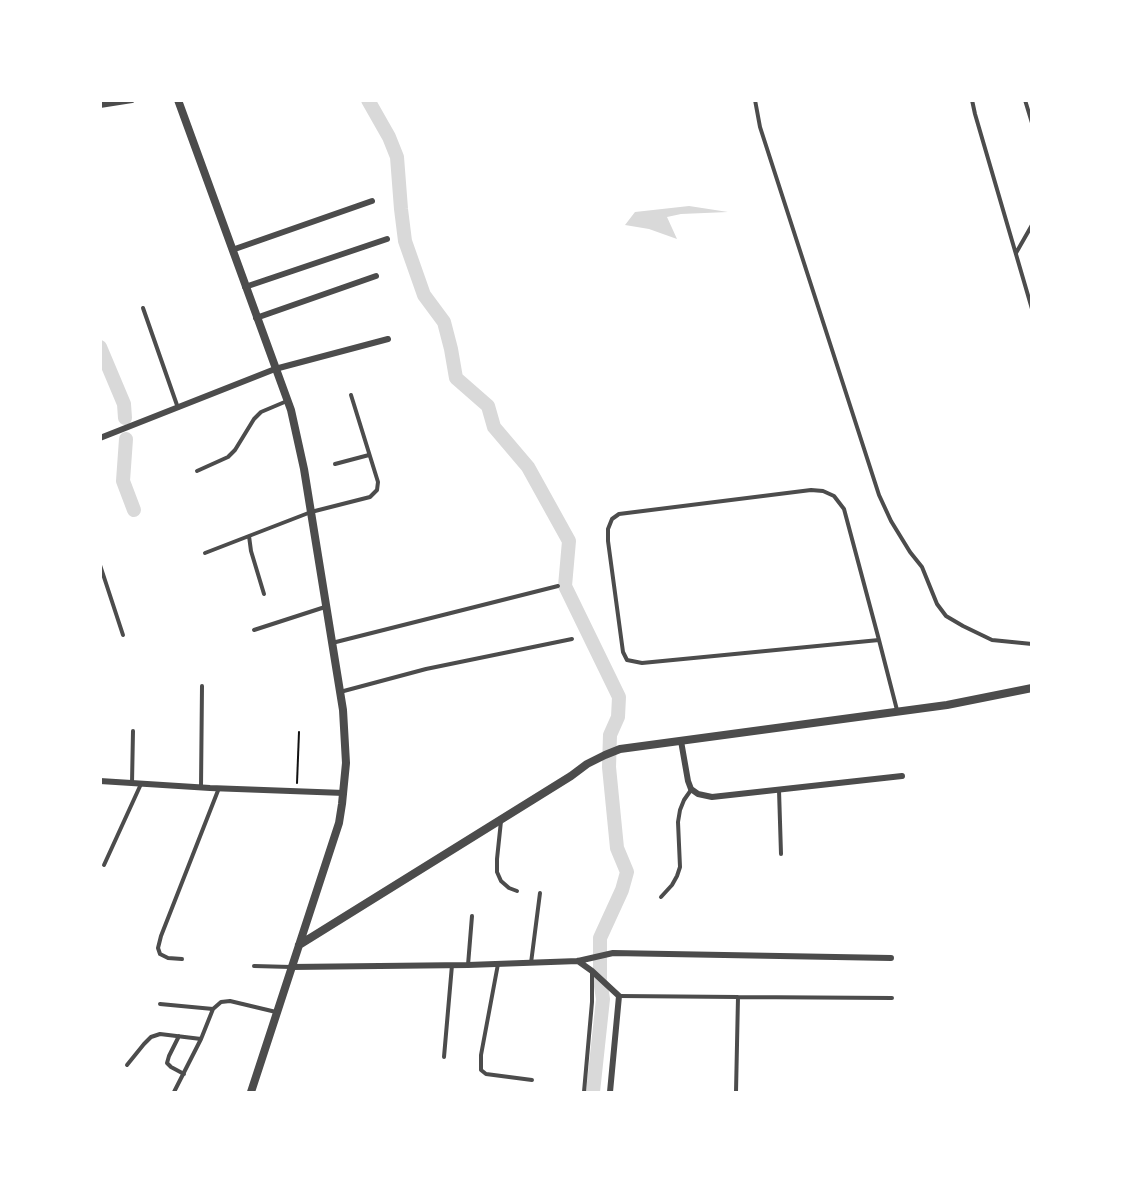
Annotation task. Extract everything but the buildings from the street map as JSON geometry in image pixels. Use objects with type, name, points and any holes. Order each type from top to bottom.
[{"type":"street","points":[[100,105],[132,100]]},
{"type":"street","points":[[178,100],[291,410],[304,469],[343,710],[346,763],[339,823],[250,1092]]},
{"type":"street","points":[[232,250],[372,201]]},
{"type":"street","points":[[245,287],[387,239]]},
{"type":"street","points":[[256,318],[376,276]]},
{"type":"street","points":[[100,438],[275,369],[388,339]]},
{"type":"street","points":[[299,945],[587,764],[620,749],[947,705],[1032,688]]},
{"type":"street","points":[[681,741],[691,789],[698,794],[712,797],[902,776]]},
{"type":"street","points":[[100,781],[344,793]]},
{"type":"street","points":[[291,967],[531,963],[578,961],[610,954],[891,958]]},
{"type":"street","points":[[578,961],[620,996],[610,1092]]},
{"type":"lane","points":[[755,100],[760,127],[879,495],[891,520],[922,567],[937,604],[946,616],[992,640],[1032,644]]},
{"type":"lane","points":[[972,100],[1032,309]]},
{"type":"lane","points":[[1025,100],[1032,123]]},
{"type":"lane","points":[[1016,254],[1032,225]]},
{"type":"lane","points":[[142,308],[178,408]]},
{"type":"lane","points":[[205,553],[311,512],[370,497],[378,490],[378,482],[351,395]]},
{"type":"lane","points":[[197,471],[228,457],[261,412],[287,401]]},
{"type":"lane","points":[[335,464],[369,455]]},
{"type":"lane","points":[[879,640],[642,663],[627,660],[622,652],[608,541],[608,529],[612,519],[620,514],[811,490],[823,491],[834,496],[844,509],[898,711]]},
{"type":"lane","points":[[249,536],[251,551],[264,594]]},
{"type":"lane","points":[[100,565],[123,635]]},
{"type":"lane","points":[[332,642],[558,586]]},
{"type":"lane","points":[[254,630],[326,607]]},
{"type":"lane","points":[[340,692],[426,669],[572,639]]},
{"type":"lane","points":[[201,787],[202,686]]},
{"type":"lane","points":[[132,783],[133,731]]},
{"type":"lane","points":[[104,866],[141,783]]},
{"type":"lane","points":[[182,959],[168,958],[160,954],[158,948],[219,788]]},
{"type":"lane","points":[[661,897],[672,885],[680,867],[678,822],[680,810],[691,789]]},
{"type":"lane","points":[[779,790],[780,854]]},
{"type":"lane","points":[[502,819],[497,872],[501,881],[517,891]]},
{"type":"lane","points":[[531,963],[540,893]]},
{"type":"lane","points":[[468,965],[472,916]]},
{"type":"lane","points":[[498,964],[481,1055],[481,1070],[486,1074],[532,1080]]},
{"type":"lane","points":[[444,1057],[452,965]]},
{"type":"lane","points":[[254,966],[291,967]]},
{"type":"lane","points":[[584,1092],[592,1002],[592,971]]},
{"type":"lane","points":[[620,996],[892,998]]},
{"type":"lane","points":[[736,1092],[738,997]]},
{"type":"lane","points":[[174,1092],[201,1039],[213,1009],[220,1002],[230,1001],[277,1012]]},
{"type":"lane","points":[[160,1004],[213,1009]]},
{"type":"lane","points":[[127,1065],[151,1037],[160,1034],[201,1039]]},
{"type":"lane","points":[[179,1036],[167,1063],[184,1074]]},
{"type":"path","points":[[297,791],[298,732]]},
{"type":"shaded area","points":[[689,206],[728,212],[681,214],[667,217],[677,239],[649,229],[625,225],[635,212]]},
{"type":"waterway","points":[[368,100],[389,137],[397,157],[405,241],[424,295],[444,322],[456,378],[488,406],[494,427],[528,467],[569,541],[565,586],[619,697],[618,717],[610,735],[609,767],[617,848],[627,872],[622,890],[600,938],[600,980],[603,999],[593,1092]]},
{"type":"waterway","points":[[100,347],[124,404],[125,418]]},
{"type":"waterway","points":[[126,439],[123,481],[134,510]]}]
